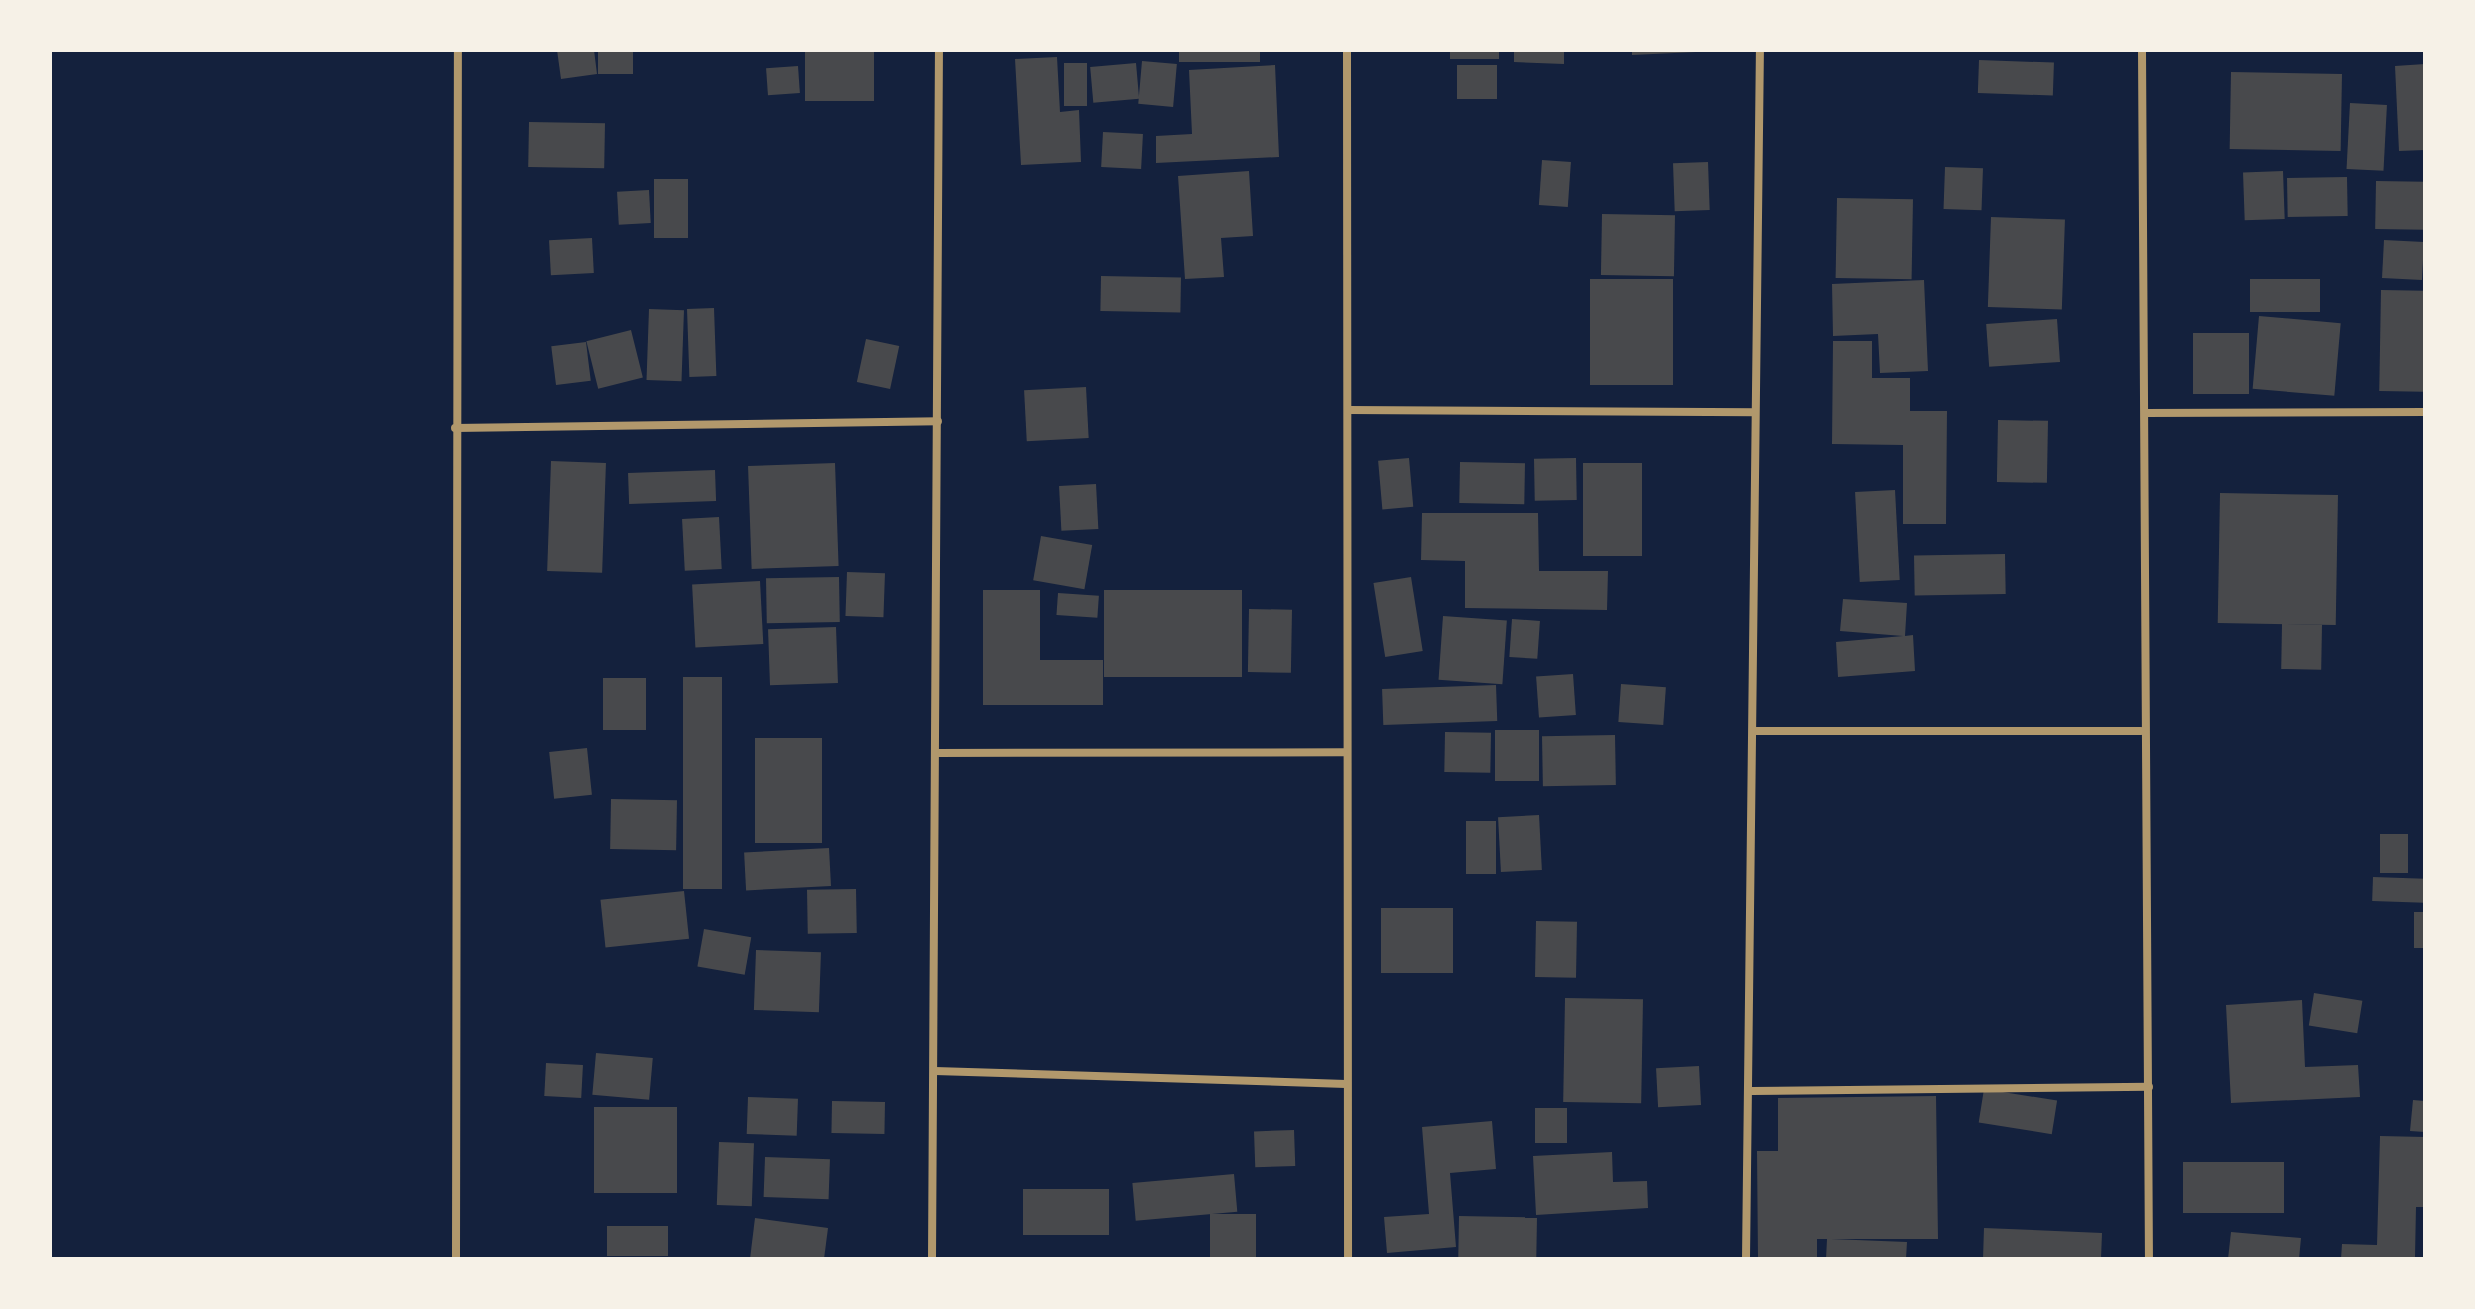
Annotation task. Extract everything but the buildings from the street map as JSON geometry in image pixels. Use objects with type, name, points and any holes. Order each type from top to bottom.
[{"type":"street","points":[[456,1259],[458,50]]},
{"type":"street","points":[[932,1259],[939,50]]},
{"type":"street","points":[[1347,50],[1348,410],[1344,752],[1348,1259]]},
{"type":"street","points":[[1746,1259],[1752,1091],[1760,50]]},
{"type":"street","points":[[2142,50],[2145,413],[2141,731],[2149,1087],[2149,1259]]},
{"type":"street","points":[[1348,410],[1755,412]]},
{"type":"street","points":[[2145,413],[2425,412]]},
{"type":"street","points":[[455,428],[938,421]]},
{"type":"street","points":[[1756,731],[2141,731]]},
{"type":"street","points":[[937,753],[1344,752]]},
{"type":"street","points":[[935,1071],[1346,1084]]},
{"type":"street","points":[[1752,1091],[2149,1087]]}]
